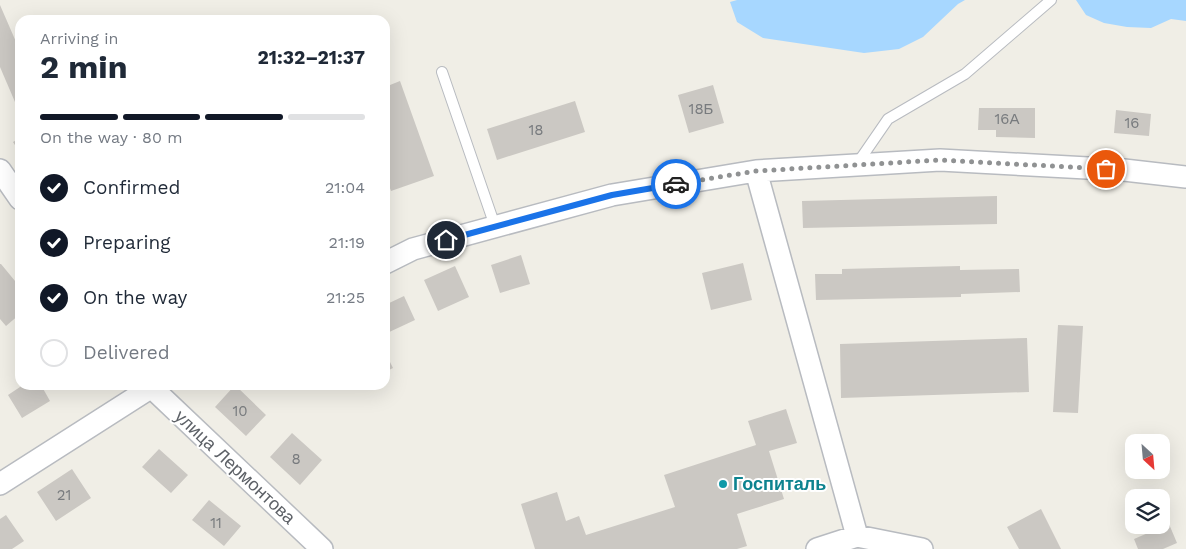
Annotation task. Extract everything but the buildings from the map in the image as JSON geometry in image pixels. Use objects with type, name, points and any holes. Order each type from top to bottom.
[{"type":"street","points":[[390,261],[413,249],[612,195],[756,171],[940,160],[1124,170],[1186,178]]},
{"type":"street","points":[[0,170],[15,192]]},
{"type":"street","points":[[756,171],[857,536]]},
{"type":"street","points":[[0,484],[145,390]]},
{"type":"street","name":"улица Лермонтова","points":[[155,390],[322,549]]},
{"type":"street","points":[[817,549],[857,536],[922,549]]},
{"type":"lane","points":[[856,165],[888,118],[965,74],[1051,0]]},
{"type":"lane","points":[[442,72],[494,226]]},
{"type":"water","points":[[737,0],[965,0],[958,4],[923,37],[899,49],[864,53],[763,38],[737,22],[730,2]]},
{"type":"water","points":[[1076,0],[1186,0],[1186,21],[1171,19],[1151,28],[1127,27],[1104,23],[1086,15]]},
{"type":"way so far","points":[[676,184],[756,171],[940,160],[1106,169]]},
{"type":"place","name":"Госпиталь","points":[[723,484]]},
{"type":"route","points":[[446,240],[612,195],[676,184]]}]
